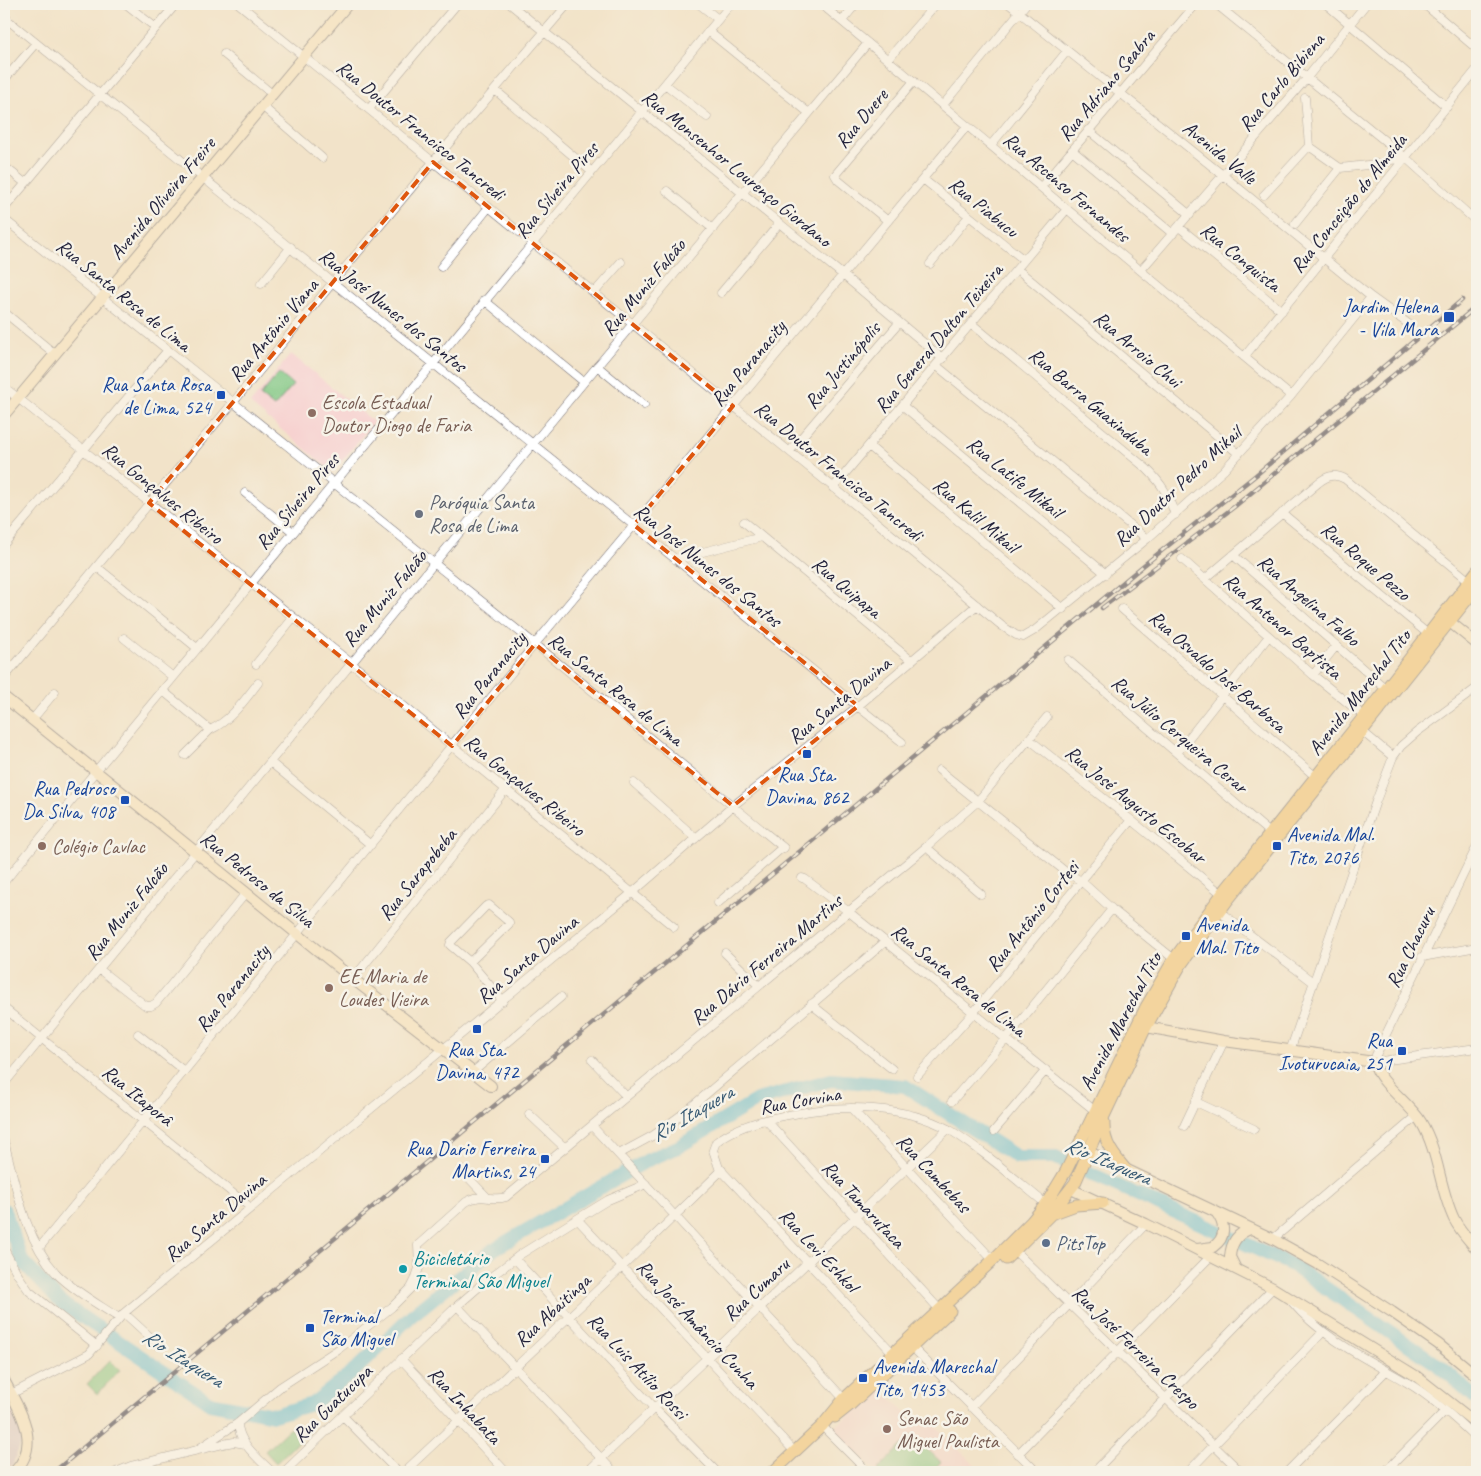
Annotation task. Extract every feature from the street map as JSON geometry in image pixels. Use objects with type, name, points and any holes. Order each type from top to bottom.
[{"type":"main road","name":"Avenida Marechal Tito","points":[[1068,1180],[1075,1152],[1099,1113],[1180,966],[1284,829],[1362,732],[1446,619],[1475,585],[1477,571]]},
{"type":"main road","name":"Avenida Marechal Tito","points":[[822,1426],[850,1405],[912,1347],[1048,1210],[1068,1180],[1088,1156],[1099,1113],[1146,1007],[1174,959],[1222,894],[1428,634],[1446,619]]},
{"type":"main road","points":[[1099,1113],[1107,1145],[1127,1171]]},
{"type":"main road","points":[[1048,1210],[1102,1203]]},
{"type":"main road","name":"Avenida Marechal Tito","points":[[773,1472],[842,1407],[844,1399],[994,1260],[1011,1248]]},
{"type":"main road","points":[[912,1347],[916,1335],[923,1325]]},
{"type":"street","points":[[126,4],[156,28]]},
{"type":"street","points":[[4,209],[176,4]]},
{"type":"street","name":"Rua Doutor Francisco Tancredi","points":[[239,4],[977,605]]},
{"type":"street","name":"Avenida Oliveira Freire","points":[[4,414],[348,4]]},
{"type":"street","points":[[369,109],[457,4]]},
{"type":"street","name":"Rua Monsenhor Lourenço Giordano","points":[[510,4],[843,275],[943,359]]},
{"type":"street","name":"Rua Antônio Viana","points":[[4,678],[433,162],[568,4]]},
{"type":"street","points":[[699,4],[718,20]]},
{"type":"street","name":"Rua Silveira Pires","points":[[4,882],[731,4]]},
{"type":"street","name":"Rua Ascenso Fernandes","points":[[821,4],[1290,396]]},
{"type":"street","points":[[842,21],[856,4]]},
{"type":"street","points":[[888,59],[936,4]]},
{"type":"street","name":"Avenida Valle","points":[[1009,4],[1224,176],[1370,297],[1410,325]]},
{"type":"street","points":[[943,105],[1026,4]]},
{"type":"street","name":"Rua Adriano Seabra","points":[[1041,187],[1196,4]]},
{"type":"street","points":[[1216,4],[1406,158],[1477,222]]},
{"type":"street","points":[[1326,4],[1447,107]]},
{"type":"street","name":"Rua Carlo Bibiena","points":[[1141,270],[1224,176],[1366,4]]},
{"type":"street","points":[[1424,4],[1477,49]]},
{"type":"street","name":"Rua José Nunes dos Santos","points":[[4,17],[902,742]]},
{"type":"street","points":[[708,31],[809,113]]},
{"type":"street","points":[[4,80],[36,42]]},
{"type":"street","name":"Rua Muniz Falcão","points":[[4,1084],[584,382],[868,43]]},
{"type":"street","points":[[991,145],[1067,51]]},
{"type":"street","points":[[224,54],[272,94]]},
{"type":"street","name":"Rua Conceição do Almeida","points":[[1244,357],[1477,69]]},
{"type":"street","name":"Rua Duere","points":[[888,221],[836,177],[836,174],[914,81]]},
{"type":"street","points":[[665,84],[707,117]]},
{"type":"street","points":[[495,90],[592,172]]},
{"type":"street","points":[[1305,98],[1308,146]]},
{"type":"street","points":[[262,106],[322,158]]},
{"type":"street","name":"Rua Paranacity","points":[[38,1248],[535,644],[967,126]]},
{"type":"street","points":[[1088,130],[1190,215]]},
{"type":"street","points":[[1308,146],[1316,149],[1340,168],[1386,163],[1391,160],[1406,158]]},
{"type":"street","points":[[1264,195],[1308,146]]},
{"type":"street","points":[[1072,150],[1173,234]]},
{"type":"street","points":[[4,166],[25,183]]},
{"type":"street","points":[[1295,224],[1340,168]]},
{"type":"street","name":"Rua Piabucu","points":[[923,179],[1024,260]]},
{"type":"street","points":[[668,191],[712,229]]},
{"type":"street","points":[[441,267],[489,207]]},
{"type":"street","name":"Rua General Dalton Teixeira","points":[[833,488],[1067,209]]},
{"type":"street","points":[[930,264],[968,216]]},
{"type":"street","name":"Rua Santa Rosa de Lima","points":[[4,219],[535,644],[783,848],[718,903]]},
{"type":"street","points":[[721,293],[779,224]]},
{"type":"street","name":"Rua Conquista","points":[[1180,227],[1282,311]]},
{"type":"street","points":[[261,284],[291,247]]},
{"type":"street","points":[[594,293],[621,262]]},
{"type":"street","name":"Rua Arroio Chui","points":[[1017,269],[1239,454]]},
{"type":"street","name":"Rua Doutor Pedro Mikail","points":[[977,605],[1010,632],[1023,637],[1063,609],[1199,494],[1239,454],[1290,396],[1370,297]]},
{"type":"street","points":[[484,300],[584,382]]},
{"type":"street","points":[[4,312],[55,354]]},
{"type":"street","name":"Rua Justinópolis","points":[[790,451],[899,323]]},
{"type":"street","name":"Rua Barra Guaxinduba","points":[[972,324],[1147,469],[1162,484],[1175,515]]},
{"type":"street","points":[[4,544],[168,350]]},
{"type":"street","points":[[598,366],[644,405]]},
{"type":"street","points":[[937,366],[1147,539]]},
{"type":"street","name":"Rua Gonçalves Ribeiro","points":[[4,387],[351,663],[674,927]]},
{"type":"street","name":"Rua Latife Mikail","points":[[903,406],[1106,574]]},
{"type":"street","name":"Rua Kalil Mikail","points":[[869,446],[1063,609]]},
{"type":"street","points":[[1205,579],[1282,513],[1331,475],[1340,477],[1475,585]]},
{"type":"street","points":[[245,493],[292,532]]},
{"type":"street","name":"Rua Roque Pezzo","points":[[1282,513],[1428,634]]},
{"type":"street","name":"Rua Quipapa","points":[[744,522],[912,661]]},
{"type":"street","points":[[675,559],[762,537]]},
{"type":"street","name":"Rua Angelina Falbo","points":[[1233,555],[1386,689]]},
{"type":"street","name":"Rua Antenor Baptista","points":[[1182,559],[1313,675],[1364,716]]},
{"type":"street","points":[[97,567],[197,648]]},
{"type":"street","name":"Rua Santa Davina","points":[[11,1394],[77,1361],[99,1343],[119,1318],[632,893],[733,806],[858,706],[977,605]]},
{"type":"street","name":"Rua Osvaldo José Barbosa","points":[[1122,609],[1316,777]]},
{"type":"street","points":[[256,664],[293,618]]},
{"type":"street","points":[[1446,619],[1477,644]]},
{"type":"street","points":[[1177,753],[1269,636]]},
{"type":"street","points":[[124,638],[173,677]]},
{"type":"street","points":[[1313,675],[1336,646]]},
{"type":"street","name":"Rua Júlio Cerqueira Cerar","points":[[1068,660],[1270,833]]},
{"type":"street","points":[[185,755],[210,730],[223,724],[258,683]]},
{"type":"street","points":[[1290,1051],[1376,801],[1393,758],[1401,746],[1417,732],[1477,688]]},
{"type":"street","points":[[162,690],[210,730]]},
{"type":"street","points":[[32,720],[55,692]]},
{"type":"street","name":"Rua Pedroso da Silva","points":[[4,697],[246,893],[491,1086]]},
{"type":"street","name":"Rua Dário Ferreira Martins","points":[[240,1421],[280,1387],[340,1348],[392,1307],[411,1288],[419,1268],[418,1245],[466,1202],[474,1197],[506,1197],[849,912],[978,802],[1047,717]]},
{"type":"street","points":[[1362,732],[1393,758]]},
{"type":"street","name":"Rua José Augusto Escobar","points":[[1030,740],[1222,894]]},
{"type":"street","points":[[270,762],[371,845]]},
{"type":"street","points":[[940,770],[1066,872],[1081,881],[1112,909],[1174,959]]},
{"type":"street","points":[[634,783],[696,838]]},
{"type":"street","name":"Rua Sarapobeba","points":[[353,978],[506,789]]},
{"type":"street","name":"Rua Antônio Cortesi","points":[[917,1076],[973,1013],[1131,820]]},
{"type":"street","name":"Rua Chacuru","points":[[1374,1062],[1477,846]]},
{"type":"street","points":[[926,847],[981,894]]},
{"type":"street","name":"Rua Santa Rosa de Lima","points":[[802,878],[849,912],[1099,1113]]},
{"type":"street","points":[[100,970],[146,1006],[151,1006],[156,1003],[246,893]]},
{"type":"street","points":[[470,962],[509,922],[487,905],[451,942],[451,947],[470,962],[503,1000]]},
{"type":"street","points":[[952,1101],[1006,1039],[1112,909]]},
{"type":"street","points":[[1220,912],[1313,982]]},
{"type":"street","points":[[621,1156],[678,1118],[885,942]]},
{"type":"street","points":[[1422,958],[1477,946]]},
{"type":"street","points":[[725,954],[759,986]]},
{"type":"street","points":[[473,1072],[561,997]]},
{"type":"street","points":[[811,1004],[892,1069]]},
{"type":"street","name":"Rua Itaporâ","points":[[4,1008],[251,1208]]},
{"type":"street","points":[[1146,1027],[1224,1041],[1374,1062],[1477,1048]]},
{"type":"street","points":[[138,1034],[184,1071]]},
{"type":"street","points":[[1184,1126],[1224,1041]]},
{"type":"street","points":[[592,1060],[626,1096]]},
{"type":"street","points":[[1374,1062],[1379,1074],[1417,1116],[1431,1142],[1454,1219],[1477,1250]]},
{"type":"street","points":[[994,1131],[1046,1070]]},
{"type":"street","points":[[1196,1102],[1254,1129]]},
{"type":"street","name":"Rua Corvina","points":[[722,1170],[717,1163],[713,1150],[716,1142],[739,1130],[766,1120],[836,1107],[902,1114],[925,1120],[948,1130],[982,1152],[1048,1210]]},
{"type":"street","name":"Rua Cambebas","points":[[851,1108],[994,1260]]},
{"type":"street","points":[[529,1114],[565,1148]]},
{"type":"street","points":[[1273,1239],[1417,1116]]},
{"type":"street","name":"Rua Tamarutaca","points":[[766,1120],[940,1310]]},
{"type":"street","points":[[592,1126],[844,1399]]},
{"type":"street","name":"Rua Cumaru","points":[[586,1472],[948,1130]]},
{"type":"street","points":[[4,1141],[30,1230],[48,1264],[69,1285],[160,1346]]},
{"type":"street","points":[[1075,1152],[1127,1171],[1273,1239],[1353,1286],[1438,1344],[1477,1376]]},
{"type":"street","points":[[461,1170],[486,1196]]},
{"type":"street","name":"Rua Abaitinga","points":[[404,1472],[722,1170]]},
{"type":"street","name":"Rua Levi Eshkol","points":[[722,1170],[893,1353]]},
{"type":"street","points":[[1068,1180],[1102,1203],[1287,1296],[1416,1376],[1477,1424]]},
{"type":"street","points":[[515,1258],[608,1200],[644,1181]]},
{"type":"street","points":[[1194,1249],[1209,1249],[1221,1239],[1224,1228],[1216,1211]]},
{"type":"street","name":"Rua José Amâncio Cunha","points":[[577,1219],[795,1452]]},
{"type":"street","points":[[971,1407],[1146,1224]]},
{"type":"street","points":[[1236,1269],[1230,1257],[1230,1252],[1238,1235],[1250,1228]]},
{"type":"street","name":"Rua José Ferreira Crespo","points":[[1011,1248],[1241,1472]]},
{"type":"street","points":[[4,1249],[18,1276],[29,1291],[99,1343]]},
{"type":"street","points":[[1018,1454],[1210,1257]]},
{"type":"street","name":"Rua Guatucupa","points":[[284,1472],[457,1306],[515,1258]]},
{"type":"street","name":"Rua Luis Atílio Rossi","points":[[515,1258],[654,1408],[717,1472]]},
{"type":"street","points":[[1094,1472],[1273,1288]]},
{"type":"street","points":[[1287,1296],[1308,1320],[1323,1332],[1410,1384],[1477,1439]]},
{"type":"street","points":[[457,1306],[614,1472]]},
{"type":"street","points":[[1188,1472],[1323,1332]]},
{"type":"street","points":[[912,1347],[1037,1472]]},
{"type":"street","name":"Rua Inhabata","points":[[401,1359],[506,1472]]},
{"type":"street","points":[[1287,1472],[1386,1371]]},
{"type":"street","points":[[4,1380],[24,1420],[28,1440],[24,1459],[14,1472]]},
{"type":"street","points":[[1385,1472],[1445,1411]]},
{"type":"street","points":[[343,1416],[398,1472]]},
{"type":"street","points":[[240,1421],[239,1433],[246,1444],[272,1472]]},
{"type":"street","points":[[198,1449],[240,1421]]},
{"type":"street","points":[[822,1426],[868,1472]]},
{"type":"street","points":[[116,1472],[133,1469],[198,1449],[234,1442],[246,1444]]},
{"type":"highlighted area","points":[[433,162],[733,406],[634,525],[858,706],[733,806],[535,644],[452,746],[149,503]]},
{"type":"shaded area","name":"Escola Estadual Doutor Diogo de Faria","points":[[291,354],[374,422],[333,472],[250,404]]},
{"type":"shaded area","name":"Senac São Miguel Paulista","points":[[879,1386],[919,1426],[927,1418],[982,1472],[877,1472],[834,1431]]},
{"type":"shaded area","points":[[4,1393],[19,1421],[22,1440],[13,1464],[4,1472]]},
{"type":"green space","points":[[279,373],[293,385],[274,407],[260,396]]},
{"type":"green space","points":[[110,1360],[120,1370],[97,1394],[87,1384]]},
{"type":"green space","points":[[290,1428],[301,1439],[276,1463],[265,1451]]},
{"type":"green space","points":[[912,1435],[941,1462],[931,1472],[880,1472],[878,1470]]},
{"type":"waterway","name":"Rio Itaquera","points":[[4,1210],[22,1261],[60,1302],[210,1403],[274,1415],[312,1404],[352,1373],[411,1316],[494,1249],[648,1160],[678,1147],[757,1100],[831,1080],[905,1086],[1017,1157],[1054,1157],[1292,1265],[1441,1367],[1477,1399]]},
{"type":"railway","points":[[54,1472],[1144,565],[1256,475],[1462,300]]},
{"type":"railway","points":[[1102,608],[1234,507],[1471,311]]},
{"type":"place","name":"Jardim Helena - Vila Mara","points":[[1449,317]]},
{"type":"place","name":"Rua Santa Rosa de Lima, 524","points":[[221,395]]},
{"type":"place","name":"Escola Estadual Doutor Diogo de Faria","points":[[312,413]]},
{"type":"place","name":"Paróquia Santa Rosa de Lima","points":[[419,514]]},
{"type":"place","name":"Rua Sta. Davina, 862","points":[[807,754]]},
{"type":"place","name":"Rua Pedroso Da Silva, 408","points":[[125,800]]},
{"type":"place","name":"Colégio Cavlac","points":[[42,846]]},
{"type":"place","name":"Avenida Mal. Tito, 2076","points":[[1277,846]]},
{"type":"place","name":"Avenida Mal. Tito","points":[[1186,936]]},
{"type":"place","name":"EE Maria de Loudes Vieira","points":[[329,988]]},
{"type":"place","name":"Rua Sta. Davina, 472","points":[[477,1029]]},
{"type":"place","name":"Rua Ivoturucaia, 251","points":[[1402,1051]]},
{"type":"place","name":"Rua Dario Ferreira Martins, 24","points":[[545,1159]]},
{"type":"place","name":"PitsTop","points":[[1046,1243]]},
{"type":"place","name":"Bicicletário Terminal São Miguel","points":[[403,1269]]},
{"type":"place","name":"Terminal São Miguel","points":[[310,1328]]},
{"type":"place","name":"Avenida Marechal Tito, 1453","points":[[863,1378]]},
{"type":"place","name":"Senac São Miguel Paulista","points":[[887,1429]]}]
